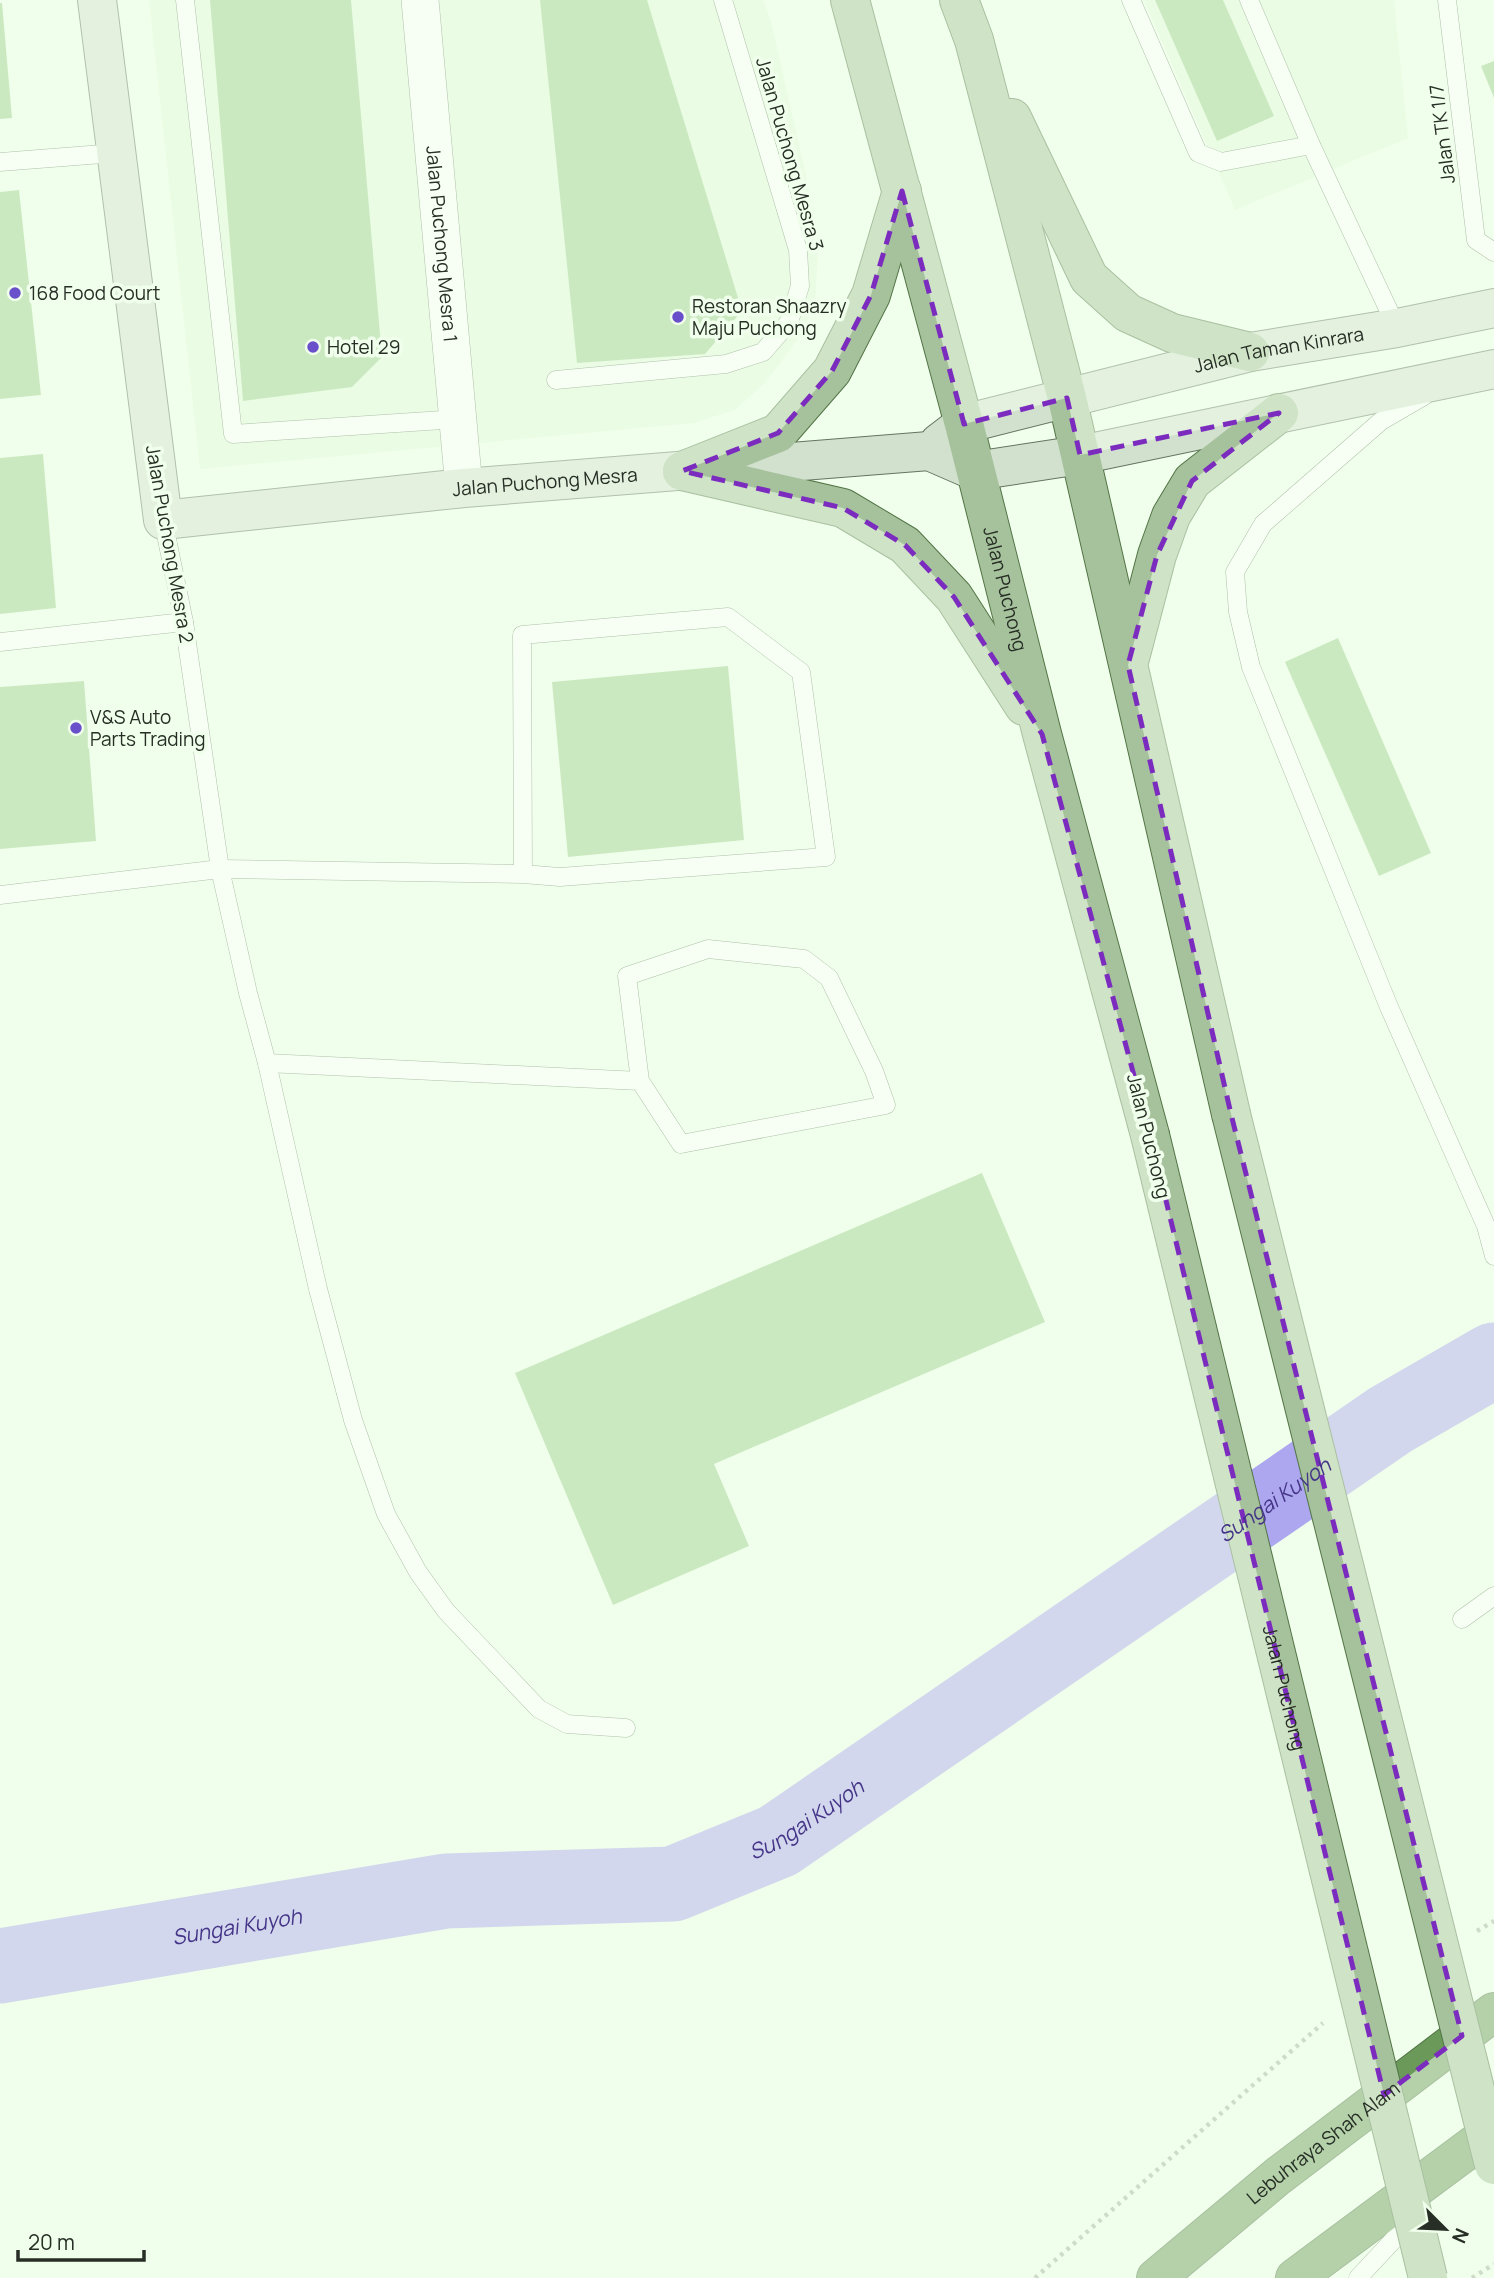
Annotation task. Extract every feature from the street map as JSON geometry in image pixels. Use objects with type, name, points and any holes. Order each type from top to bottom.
[{"type":"highway","name":"Lebuhraya Shah Alam","points":[[1156,2278],[1278,2176],[1494,2012]]},
{"type":"highway","points":[[1295,2278],[1494,2131]]},
{"type":"main road","name":"Jalan Puchong","points":[[850,0],[1150,1135],[1428,2278]]},
{"type":"main road","points":[[959,0],[974,40],[1089,278],[1128,313],[1172,333],[1250,352]]},
{"type":"main road","points":[[974,40],[1067,398],[1231,1114],[1494,2165]]},
{"type":"main road","points":[[682,471],[778,433],[832,371],[871,296],[902,191]]},
{"type":"main road","points":[[1128,665],[1157,555],[1171,516],[1192,481],[1279,413]]},
{"type":"main road","points":[[682,471],[843,508],[905,545],[954,597],[1042,734]]},
{"type":"street","name":"Jalan Puchong Mesra 2","points":[[97,0],[163,520]]},
{"type":"street","name":"Jalan Puchong Mesra 1","points":[[420,0],[464,488]]},
{"type":"street","name":"Jalan Taman Kinrara","points":[[964,424],[1250,352],[1397,328],[1494,308]]},
{"type":"street","points":[[964,424],[929,451],[975,471],[1080,455],[1494,369]]},
{"type":"street","name":"Jalan Puchong Mesra","points":[[163,520],[464,488],[929,451]]},
{"type":"lane","points":[[185,0],[233,435],[458,419]]},
{"type":"lane","name":"Jalan Puchong Mesra 3","points":[[556,380],[726,363],[763,352],[789,322],[800,286],[799,250],[723,0]]},
{"type":"lane","points":[[1130,0],[1198,153],[1221,162],[1311,145]]},
{"type":"lane","points":[[1249,0],[1311,145],[1397,328]]},
{"type":"lane","name":"Jalan TK 1/7","points":[[1447,0],[1476,240],[1494,252]]},
{"type":"lane","points":[[0,162],[115,153]]},
{"type":"lane","points":[[1457,377],[1381,421],[1314,478],[1263,524],[1235,572],[1238,612],[1251,667],[1389,1007],[1486,1226],[1494,1255]]},
{"type":"lane","name":"Jalan Puchong Mesra 2","points":[[163,520],[184,622],[220,869],[318,1289],[353,1420],[386,1514],[418,1572],[446,1611],[539,1709],[567,1724],[626,1728]]},
{"type":"lane","points":[[0,895],[220,869],[523,874],[560,877],[826,857],[801,672],[728,617],[522,635],[523,874]]},
{"type":"lane","points":[[0,642],[184,622]]},
{"type":"lane","points":[[708,949],[804,959],[829,978],[874,1071],[886,1105],[681,1144],[640,1081],[627,976],[708,949]]},
{"type":"lane","points":[[267,1063],[640,1081]]},
{"type":"lane","points":[[1462,1619],[1494,1596]]},
{"type":"lane","points":[[1358,2278],[1494,2131]]},
{"type":"path","points":[[1470,1935],[1494,1921]]},
{"type":"path","points":[[1035,2278],[1328,2019]]},
{"type":"path","points":[[1472,2278],[1494,2264]]},
{"type":"highlighted area","points":[[902,191],[964,424],[1067,398],[1080,455],[1279,413],[1192,481],[1157,555],[1128,665],[1231,1114],[1462,2036],[1384,2095],[1150,1135],[1042,734],[954,597],[905,545],[843,508],[682,471],[778,433],[832,371],[871,295]]},
{"type":"shaded area","points":[[149,0],[763,0],[771,20],[819,234],[815,304],[801,335],[765,383],[735,410],[694,423],[200,469]]},
{"type":"shaded area","points":[[1144,0],[1394,0],[1408,138],[1235,210]]},
{"type":"building","points":[[210,0],[351,0],[382,357],[352,387],[243,401]]},
{"type":"building","points":[[540,0],[647,0],[742,311],[705,354],[577,363]]},
{"type":"building","points":[[1155,0],[1223,0],[1274,116],[1217,141]]},
{"type":"building","points":[[0,3],[12,118],[0,119]]},
{"type":"building","points":[[1494,61],[1494,98],[1481,66]]},
{"type":"building","name":"168 Food Court","points":[[19,190],[41,395],[0,399],[0,192]]},
{"type":"building","points":[[43,454],[56,608],[0,614],[0,458]]},
{"type":"building","points":[[1338,638],[1431,853],[1379,876],[1285,662]]},
{"type":"building","points":[[728,666],[744,840],[568,857],[552,682]]},
{"type":"building","points":[[84,681],[96,841],[0,849],[0,687]]},
{"type":"building","points":[[982,1173],[1045,1322],[714,1464],[749,1546],[613,1605],[515,1373]]},
{"type":"waterway","name":"Sungai Kuyoh","points":[[0,1966],[446,1891],[673,1884],[778,1841],[1390,1420],[1494,1360]]},
{"type":"place","name":"168 Food Court","points":[[15,293]]},
{"type":"place","name":"Restoran Shaazry Maju Puchong","points":[[678,317]]},
{"type":"place","name":"Hotel 29","points":[[313,347]]},
{"type":"place","name":"V&S Auto Parts Trading","points":[[76,728]]}]
